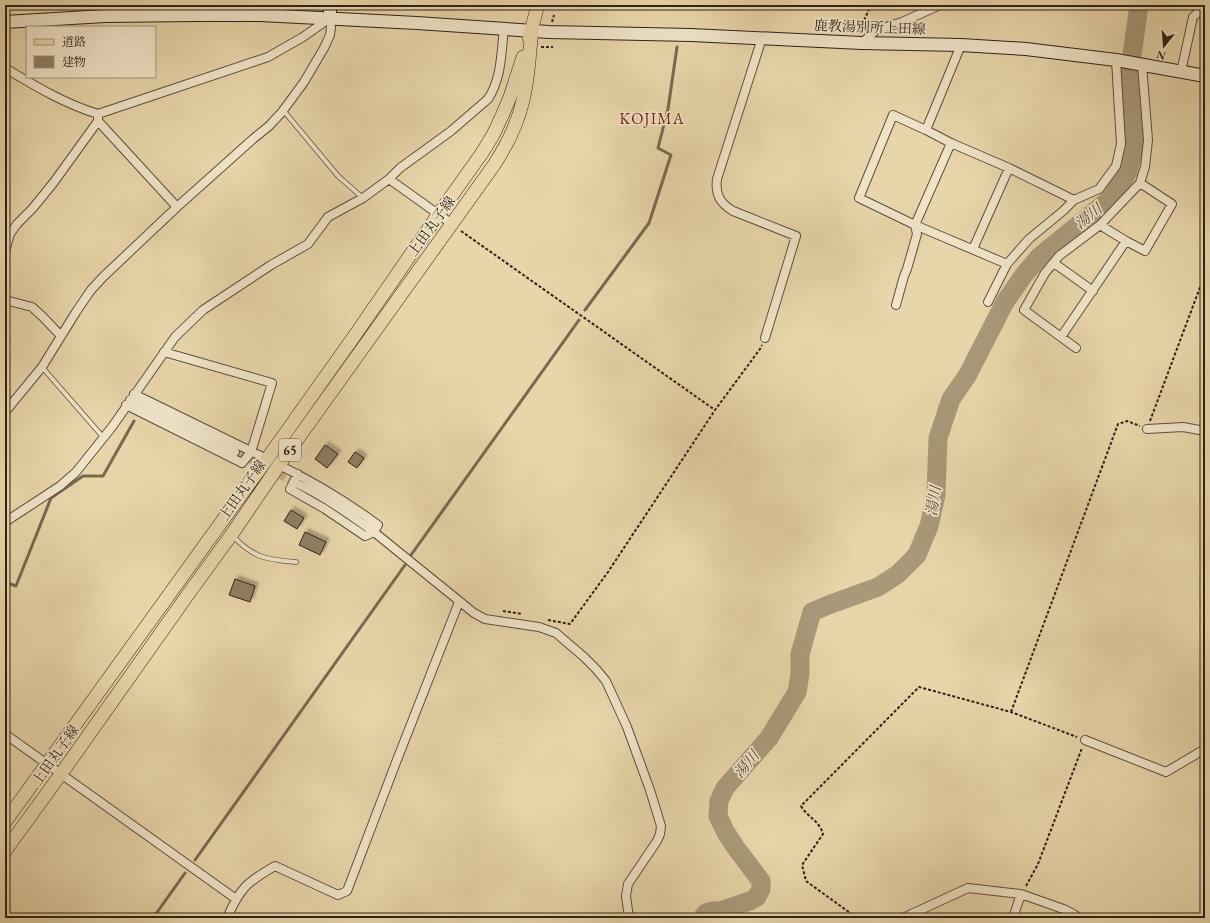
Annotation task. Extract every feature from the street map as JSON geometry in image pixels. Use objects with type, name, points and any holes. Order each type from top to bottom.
[{"type":"main road","points":[[330,5],[330,18]]},
{"type":"main road","name":"上田丸子線","points":[[5,822],[267,459],[482,154],[493,136],[510,97],[532,31],[538,5]]},
{"type":"main road","name":"鹿教湯別所上田線","points":[[5,22],[67,17],[260,15],[417,23],[532,31],[691,35],[862,43],[961,45],[1026,49],[1119,60],[1205,76]]},
{"type":"main road","name":"上田丸子線","points":[[5,851],[494,165],[508,141],[515,125],[525,90],[532,31]]},
{"type":"street","points":[[862,43],[876,30],[902,22],[940,5]]},
{"type":"street","points":[[1181,72],[1193,17],[1201,10],[1203,5]]},
{"type":"street","points":[[5,251],[10,234],[16,224],[33,208],[54,182],[98,117],[268,57],[303,37],[330,18],[330,35],[324,48],[304,82],[283,110],[269,126],[177,207],[91,290],[42,367],[5,412]]},
{"type":"street","points":[[5,522],[60,486],[76,472],[112,427],[175,337],[203,310],[271,265],[308,244],[328,217],[363,198],[389,179],[400,168],[451,131],[488,99],[493,92],[502,60],[504,29]]},
{"type":"street","points":[[762,38],[717,179],[716,188],[718,196],[725,206],[733,211],[796,236],[764,338]]},
{"type":"street","points":[[926,130],[961,45]]},
{"type":"street","points":[[988,302],[1007,264],[1028,239],[1063,211],[1074,200],[1099,189],[1116,166],[1120,144],[1119,60]]},
{"type":"street","points":[[1076,348],[1024,310],[1045,273],[1059,256],[1100,225],[1140,183],[1145,167],[1148,140],[1140,65]]},
{"type":"street","points":[[5,68],[33,85],[98,117],[177,207]]},
{"type":"street","points":[[1007,264],[915,225],[859,198],[893,115],[926,130],[951,144],[1008,168],[1074,200]]},
{"type":"street","points":[[896,305],[917,234],[915,225],[951,144]]},
{"type":"street","points":[[972,249],[1008,168]]},
{"type":"street","points":[[389,179],[452,224]]},
{"type":"street","points":[[1100,225],[1126,242],[1145,251],[1172,204],[1140,183]]},
{"type":"street","points":[[1061,337],[1126,242]]},
{"type":"street","points":[[1054,263],[1093,291]]},
{"type":"street","points":[[5,300],[32,307],[61,336]]},
{"type":"street","points":[[130,400],[242,463],[251,452],[272,383],[164,352]]},
{"type":"street","points":[[130,400],[235,452]]},
{"type":"street","points":[[130,400],[267,459]]},
{"type":"street","points":[[1147,429],[1184,427],[1205,431]]},
{"type":"street","points":[[279,465],[298,474],[349,504],[378,525],[374,532],[365,536],[325,509],[290,489],[298,474]]},
{"type":"street","points":[[298,484],[317,493],[344,510],[374,532],[474,613],[485,619],[539,627],[556,633],[596,668],[606,682],[630,734],[661,826],[657,841],[628,884],[626,896],[629,918]]},
{"type":"street","points":[[227,918],[236,899],[244,887],[256,877],[276,866],[338,895],[347,891],[459,602]]},
{"type":"street","points":[[5,734],[236,899]]},
{"type":"street","points":[[1085,740],[1166,772],[1205,749]]},
{"type":"street","points":[[903,918],[968,888],[1021,894],[1066,910],[1080,918]]},
{"type":"street","points":[[1013,918],[1021,894]]},
{"type":"lane","points":[[283,110],[338,176],[363,198]]},
{"type":"lane","points":[[42,367],[103,437]]},
{"type":"lane","points":[[232,534],[243,547],[255,554],[275,561],[296,562]]},
{"type":"path","points":[[862,43],[863,23],[871,5]]},
{"type":"path","points":[[452,224],[716,410]]},
{"type":"path","points":[[1011,712],[1118,424],[1127,421],[1147,429],[1205,274]]},
{"type":"path","points":[[545,619],[570,624],[608,572],[716,410],[760,349],[764,338]]},
{"type":"path","points":[[499,611],[522,614]]},
{"type":"path","points":[[857,918],[806,881],[802,865],[823,834],[821,826],[804,812],[801,806],[919,686],[1011,712],[1085,740],[1038,864],[1021,894]]},
{"type":"building","points":[[325,445],[338,454],[327,468],[315,459]]},
{"type":"building","points":[[355,452],[364,458],[357,468],[348,462]]},
{"type":"building","points":[[291,510],[304,518],[297,529],[284,521]]},
{"type":"building","points":[[305,532],[326,542],[320,555],[299,545]]},
{"type":"building","points":[[235,579],[255,586],[250,602],[229,595]]},
{"type":"waterway","name":"湯川","points":[[702,918],[706,913],[720,911],[750,901],[757,897],[761,889],[761,881],[725,831],[718,816],[719,801],[725,788],[769,738],[797,692],[800,674],[800,654],[812,612],[878,587],[898,574],[917,555],[929,526],[936,495],[938,438],[951,399],[967,376],[1005,302],[1023,276],[1040,256],[1111,198],[1128,172],[1135,144],[1130,69],[1139,5]]},
{"type":"waterway","points":[[585,310],[649,223],[671,155],[658,148],[668,109],[677,47]]},
{"type":"waterway","points":[[411,555],[579,320]]},
{"type":"waterway","points":[[5,582],[16,586],[51,498],[83,476],[103,476],[134,421]]},
{"type":"waterway","points":[[195,860],[405,565]]},
{"type":"waterway","points":[[153,918],[185,873]]},
{"type":"tunnel","points":[[235,452],[298,484]]},
{"type":"district","name":"KOJIMA","points":[[652,118]]}]
